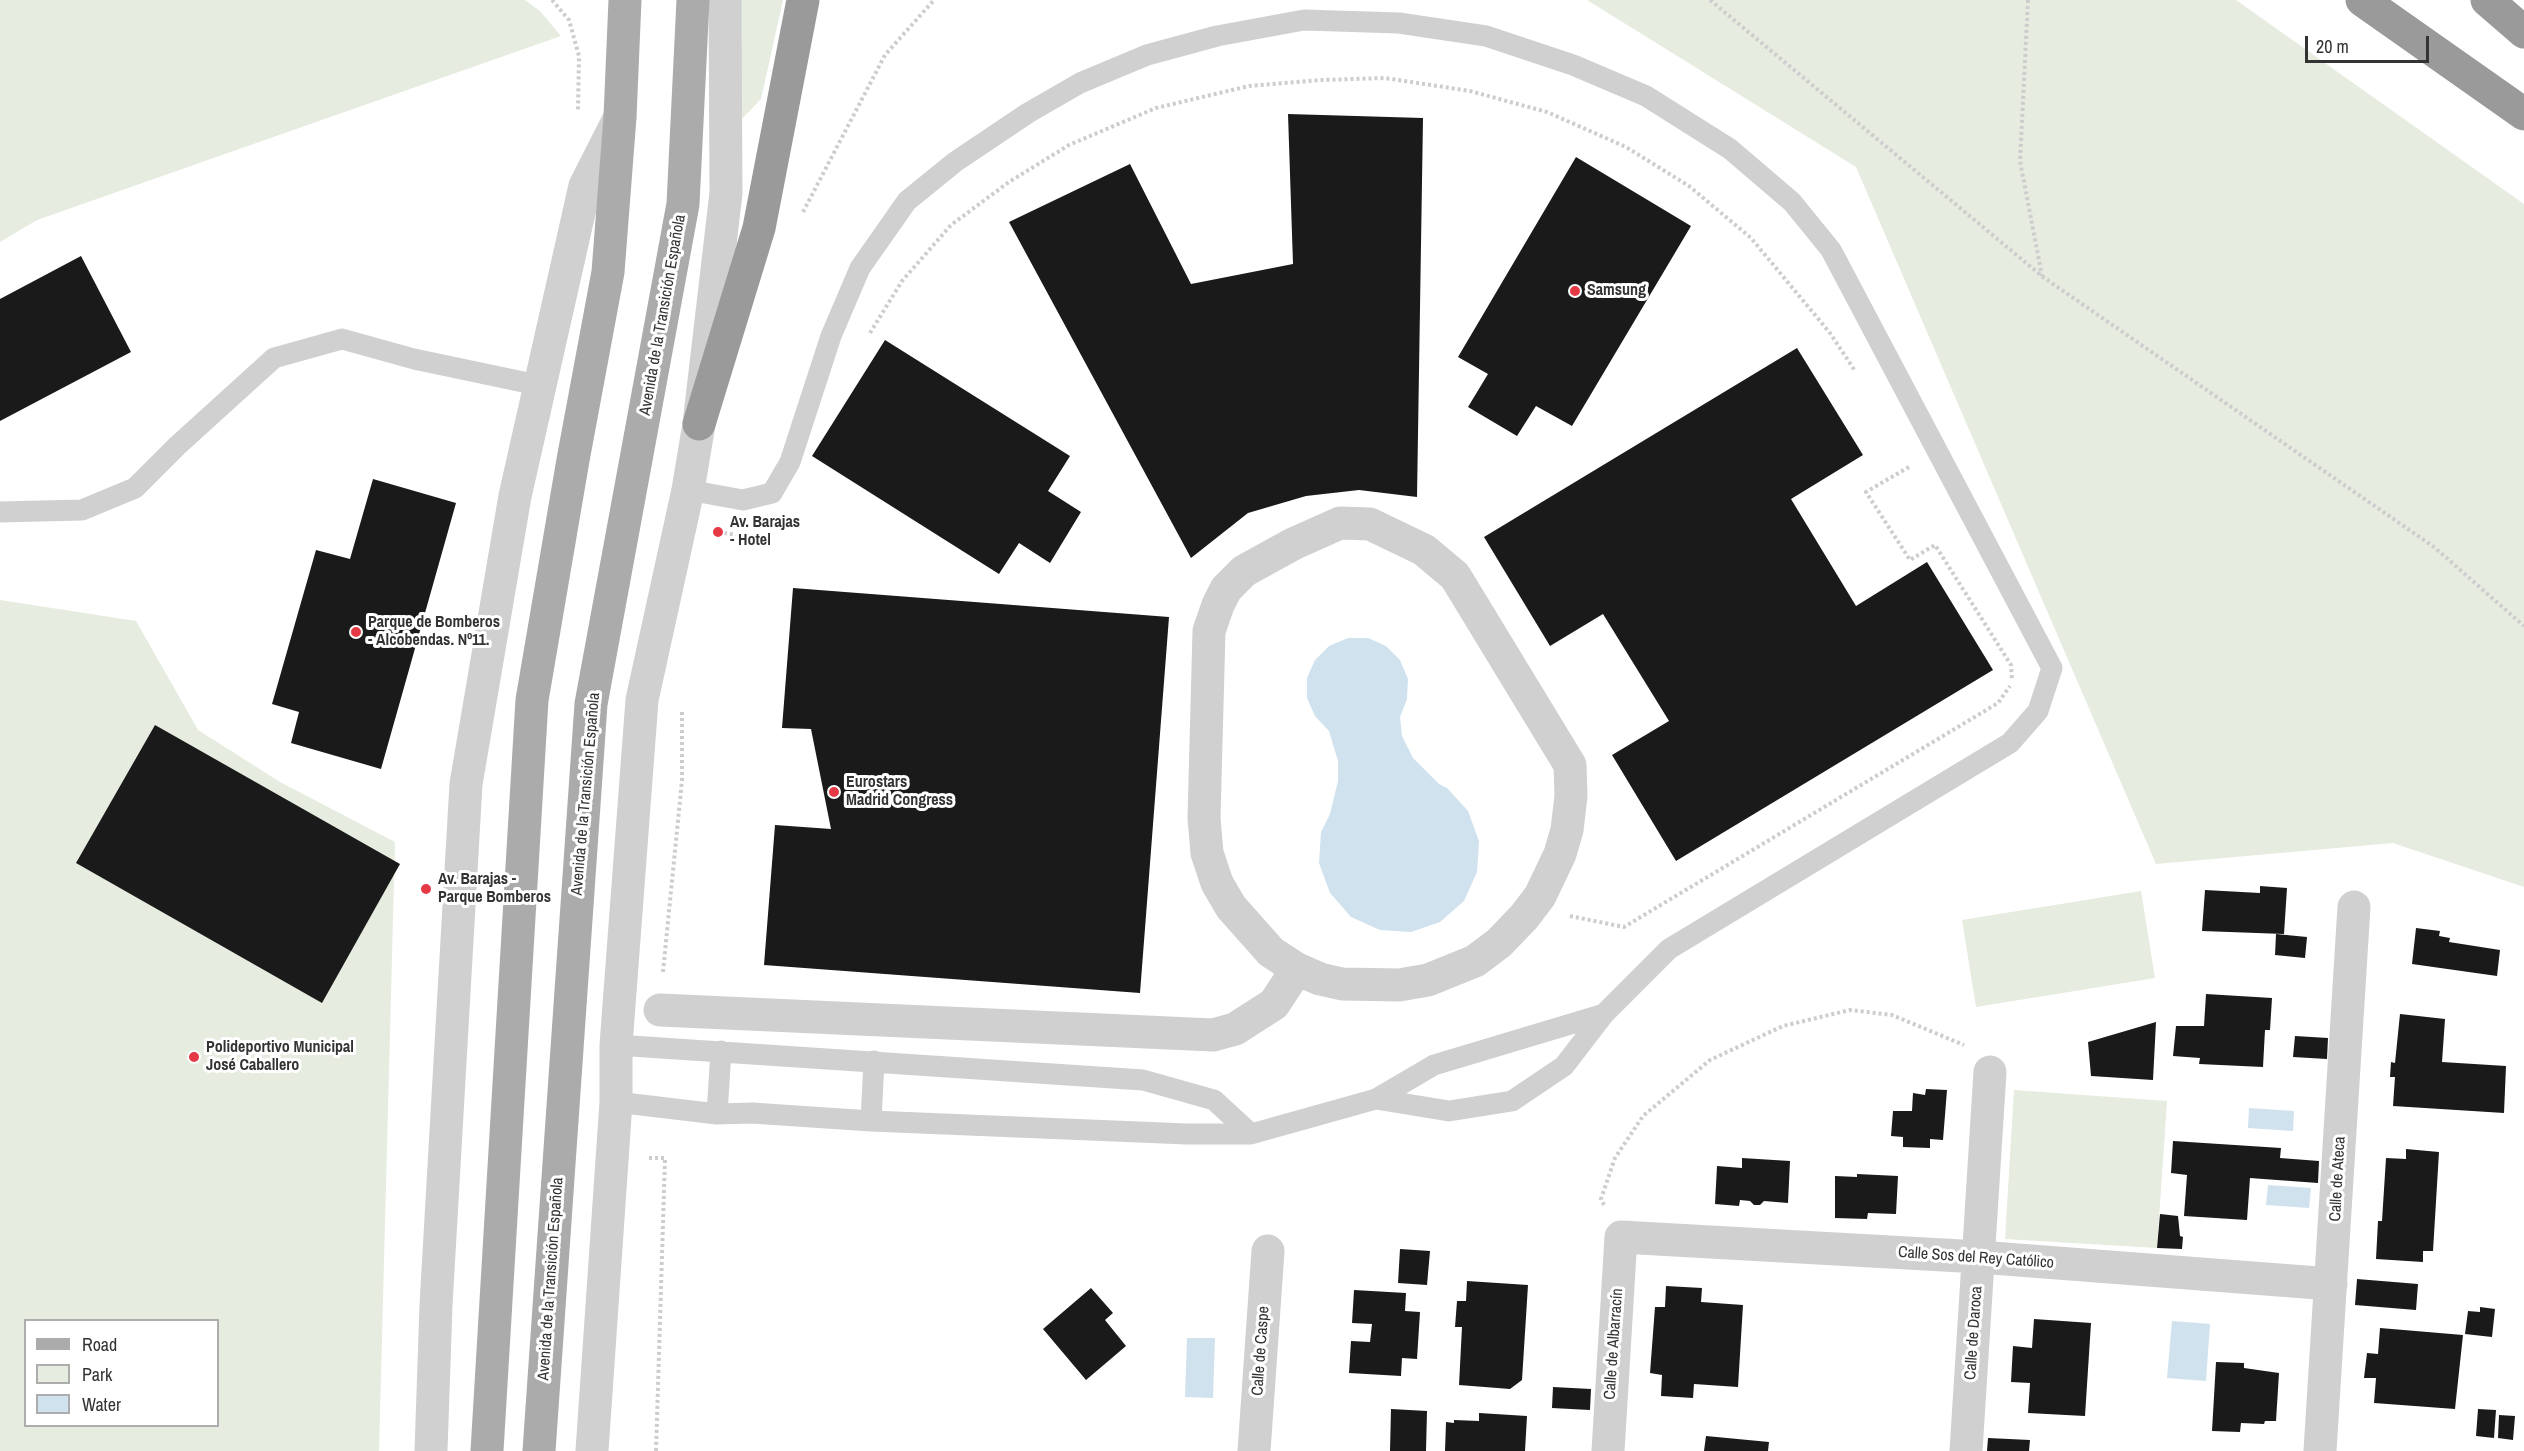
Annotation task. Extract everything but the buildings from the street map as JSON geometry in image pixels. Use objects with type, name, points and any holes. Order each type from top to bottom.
[{"type":"highway","points":[[699,424],[759,228],[803,0]]},
{"type":"highway","points":[[2362,0],[2524,114]]},
{"type":"highway","points":[[2487,0],[2524,32]]},
{"type":"main road","points":[[487,1451],[532,700],[608,272],[620,117],[625,0]]},
{"type":"main road","name":"Avenida de la Transición Española","points":[[539,1451],[591,704],[683,204],[693,0]]},
{"type":"street","points":[[592,1451],[615,1102],[616,1045],[642,700],[688,490],[699,424],[726,193],[725,0]]},
{"type":"street","points":[[431,1451],[437,1281],[465,784],[515,496],[585,186],[620,117]]},
{"type":"street","points":[[1340,523],[1370,524],[1424,550],[1455,576],[1570,765],[1571,796],[1567,830],[1560,854],[1540,896],[1524,917],[1491,949],[1475,961],[1428,980],[1399,985],[1342,984],[1320,979],[1297,969],[1271,952],[1232,907],[1217,883],[1207,853],[1204,818],[1209,631],[1226,589],[1244,571],[1284,548],[1340,523]]},
{"type":"street","name":"Calle de Ateca","points":[[2320,1451],[2354,907]]},
{"type":"street","points":[[660,1010],[1213,1035],[1235,1029],[1274,1004],[1297,969]]},
{"type":"street","name":"Calle de Daroca","points":[[1966,1451],[1990,1072]]},
{"type":"street","name":"Calle Sos del Rey Católico","points":[[1621,1238],[1979,1257],[2331,1284]]},
{"type":"street","name":"Calle de Albarracín","points":[[1608,1451],[1621,1238]]},
{"type":"street","name":"Calle de Caspe","points":[[1254,1451],[1268,1251]]},
{"type":"lane","points":[[688,490],[743,500],[772,493],[790,462],[831,336],[860,268],[907,201],[955,162],[1028,112],[1080,83],[1147,55],[1217,36],[1304,20],[1399,23],[1486,36],[1573,65],[1646,96],[1730,149],[1792,202],[1831,250],[2052,668],[2038,711],[2010,743],[1669,949],[1604,1014],[1564,1066],[1512,1101],[1449,1111],[1376,1100]]},
{"type":"lane","points":[[0,512],[82,510],[135,488],[177,446],[274,358],[342,339],[414,359],[540,384]]},
{"type":"lane","points":[[615,1102],[717,1113],[752,1113],[872,1121],[1187,1134],[1251,1134],[1376,1100],[1434,1065],[1604,1014]]},
{"type":"lane","points":[[616,1045],[721,1050],[1143,1080],[1214,1100],[1251,1134]]},
{"type":"lane","points":[[717,1113],[721,1050]]},
{"type":"lane","points":[[872,1121],[874,1061]]},
{"type":"path","points":[[801,218],[885,55],[934,0]]},
{"type":"path","points":[[1710,0],[2043,277],[2434,547],[2524,626]]},
{"type":"path","points":[[2028,0],[2020,161],[2043,277]]},
{"type":"path","points":[[864,342],[902,281],[951,225],[1008,182],[1069,145],[1156,108],[1249,86],[1385,78],[1470,91],[1547,112],[1635,152],[1689,186],[1751,238],[1830,333],[1856,372]]},
{"type":"path","points":[[1540,896],[1573,918],[1624,927],[1998,703],[2013,682],[2011,665],[1935,544],[1910,560],[1866,492],[1916,462]]},
{"type":"path","points":[[718,532],[741,535]]},
{"type":"path","points":[[1621,1238],[1601,1199],[1615,1158],[1643,1116],[1710,1060],[1783,1026],[1850,1010],[1892,1015],[1962,1045],[1989,1044],[1990,1072]]},
{"type":"green space","points":[[0,0],[525,0],[540,11],[561,36],[37,220],[0,242]]},
{"type":"green space","points":[[736,0],[783,0],[761,99],[739,122]]},
{"type":"green space","points":[[1587,0],[2236,0],[2524,204],[2524,887],[2393,843],[2156,864],[1856,167]]},
{"type":"green space","name":"Polideportivo Municipal José Caballero","points":[[0,600],[136,621],[198,730],[280,782],[395,842],[379,1451],[0,1451]]},
{"type":"green space","points":[[2141,891],[2155,978],[1976,1007],[1962,920]]},
{"type":"green space","points":[[2014,1090],[2167,1101],[2157,1248],[2005,1239]]},
{"type":"water","points":[[1348,638],[1368,638],[1386,646],[1400,660],[1408,679],[1407,699],[1400,717],[1402,736],[1413,758],[1439,784],[1447,788],[1468,811],[1479,841],[1477,872],[1464,901],[1440,922],[1411,932],[1380,930],[1351,917],[1330,893],[1319,863],[1321,832],[1330,814],[1338,781],[1338,761],[1329,731],[1315,716],[1307,698],[1307,678],[1315,660],[1329,646]]},
{"type":"water","points":[[2249,1108],[2294,1111],[2293,1131],[2248,1128]]},
{"type":"water","points":[[2268,1185],[2311,1188],[2309,1208],[2266,1205]]},
{"type":"water","points":[[2172,1321],[2210,1324],[2206,1381],[2167,1378]]},
{"type":"water","points":[[1187,1338],[1215,1338],[1213,1398],[1185,1397]]},
{"type":"place","name":"Samsung","points":[[1575,291]]},
{"type":"place","name":"Av. Barajas - Hotel","points":[[718,532]]},
{"type":"place","name":"Parque de Bomberos - Alcobendas. Nº11.","points":[[356,632]]},
{"type":"place","name":"Eurostars Madrid Congress","points":[[834,792]]},
{"type":"place","name":"Av. Barajas - Parque Bomberos","points":[[426,889]]},
{"type":"place","name":"Polideportivo Municipal José Caballero","points":[[194,1057]]}]
